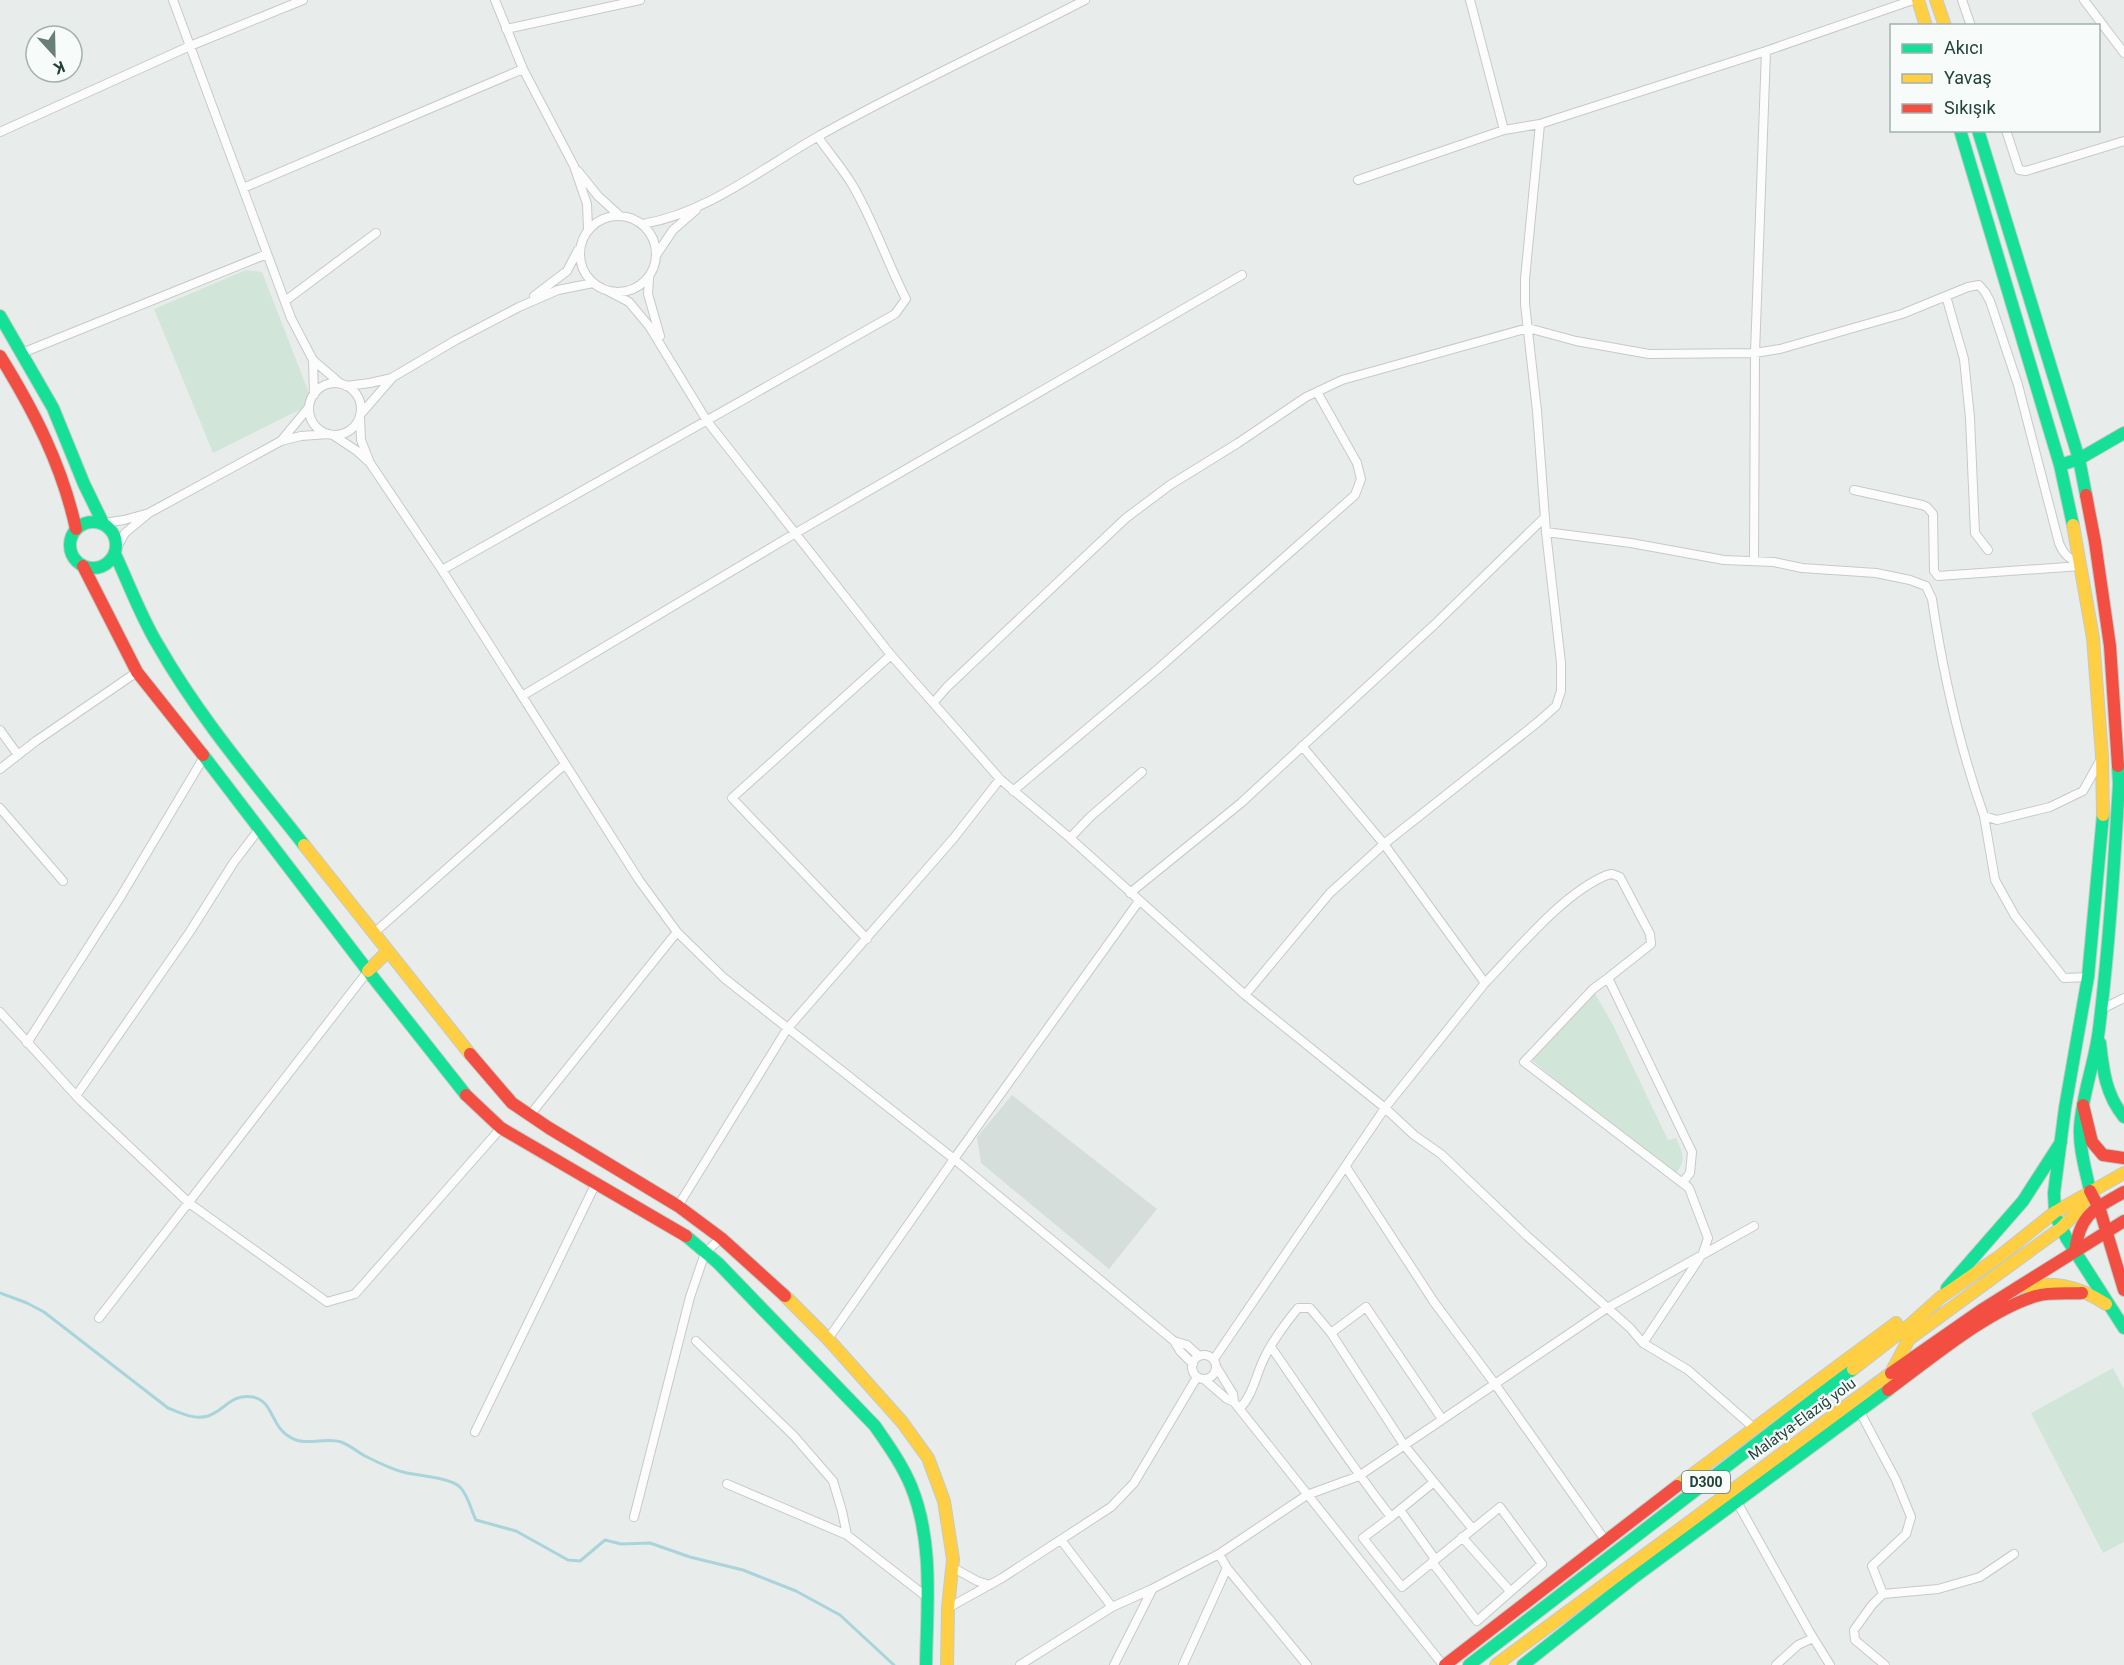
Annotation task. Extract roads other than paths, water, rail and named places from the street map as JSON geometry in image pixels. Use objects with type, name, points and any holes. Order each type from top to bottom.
[{"type":"main road","points":[[1918,0],[1925,24]]},
{"type":"main road","points":[[1936,0],[1944,24]]},
{"type":"main road","points":[[1961,132],[2060,465],[2081,565],[2093,638],[2102,756],[2103,811],[2088,977],[2065,1108],[2054,1193],[2056,1231]]},
{"type":"main road","points":[[1979,132],[2079,459],[2095,542],[2110,646],[2122,783],[2110,935],[2099,1030],[2103,1076],[2114,1106],[2124,1117]]},
{"type":"main road","points":[[0,316],[53,408],[84,484],[103,523],[114,533],[116,551],[157,645],[184,688],[233,755],[491,1080],[512,1103],[678,1206],[721,1238],[769,1280],[828,1339],[902,1422],[928,1458],[944,1501],[950,1531],[952,1567],[948,1608],[947,1665]]},
{"type":"main road","points":[[0,356],[44,430],[69,494],[76,529]]},
{"type":"main road","points":[[2060,465],[2079,459],[2124,433]]},
{"type":"main road","points":[[103,523],[88,522],[76,529],[71,535],[70,549],[72,556],[83,566],[137,672],[467,1096],[501,1128],[681,1232],[718,1263],[875,1426],[893,1449],[908,1476],[924,1526],[929,1573],[927,1665]]},
{"type":"main road","points":[[83,566],[98,568],[111,561],[116,551]]},
{"type":"main road","points":[[368,971],[388,951]]},
{"type":"main road","points":[[2099,1030],[2083,1105],[2081,1140],[2090,1191],[2121,1223]]},
{"type":"main road","points":[[2083,1105],[2092,1142],[2103,1155],[2124,1158]]},
{"type":"main road","points":[[1444,1665],[1754,1428],[1896,1323],[1941,1297],[1962,1267],[1997,1232],[2024,1200],[2061,1142]]},
{"type":"main road","name":"D300","points":[[2055,1212],[2124,1173]]},
{"type":"main road","points":[[1892,1372],[1909,1339],[2056,1231],[2079,1210],[2090,1191]]},
{"type":"main road","points":[[2075,1251],[2077,1231],[2087,1213],[2124,1192]]},
{"type":"main road","points":[[2102,1205],[2107,1233],[2124,1290]]},
{"type":"main road","name":"Malatya-Elazığ yolu","points":[[1469,1665],[1874,1352],[1941,1297],[2000,1256],[2055,1212]]},
{"type":"main road","points":[[2043,1222],[2056,1231],[2075,1251],[2124,1328]]},
{"type":"main road","name":"D300","points":[[2107,1233],[2121,1223]]},
{"type":"main road","name":"Malatya-Elazığ yolu","points":[[1496,1665],[1892,1372],[2012,1288],[2107,1233]]},
{"type":"main road","points":[[2012,1288],[2059,1283],[2090,1293],[2113,1309]]},
{"type":"main road","points":[[1522,1665],[1633,1578],[1961,1337],[2015,1303],[2039,1295],[2090,1293]]},
{"type":"main road","points":[[1633,1578],[1705,1514],[1773,1460]]},
{"type":"street","points":[[173,0],[285,302],[313,360],[314,395],[310,406],[281,441]]},
{"type":"street","points":[[0,132],[190,46],[303,0]]},
{"type":"street","points":[[495,0],[523,69],[574,166],[587,204],[588,229],[567,271],[519,307]]},
{"type":"street","points":[[506,28],[640,0]]},
{"type":"street","points":[[656,254],[673,230],[701,206],[818,137],[1085,0]]},
{"type":"street","points":[[1470,0],[1503,130]]},
{"type":"street","points":[[1358,180],[1503,130],[1540,124],[1766,51],[1892,3],[1913,0]]},
{"type":"street","points":[[1962,0],[1970,24]]},
{"type":"street","points":[[2084,0],[2124,53]]},
{"type":"street","points":[[1754,561],[1755,353],[1766,51]]},
{"type":"street","points":[[243,188],[523,69]]},
{"type":"street","points":[[1245,995],[1330,893],[1384,844],[1556,706],[1561,691],[1561,663],[1546,532],[1527,328],[1525,279],[1540,124]]},
{"type":"street","points":[[2007,132],[2019,170],[2025,171],[2124,141]]},
{"type":"street","points":[[442,570],[895,314],[906,299],[852,184],[818,137]]},
{"type":"street","points":[[574,166],[598,196],[621,216]]},
{"type":"street","points":[[643,224],[660,221],[701,206]]},
{"type":"street","points":[[588,229],[606,217],[621,216],[635,219],[643,224],[654,240],[656,262],[647,284],[663,348]]},
{"type":"street","points":[[285,302],[376,233]]},
{"type":"street","points":[[580,248],[583,270],[592,283],[629,302],[649,326],[707,421],[794,534],[891,655],[1000,780],[1070,838],[1245,995],[1385,1108],[1414,1135],[1441,1154],[1643,1342],[1688,1370],[1754,1428]]},
{"type":"street","points":[[22,352],[267,254]]},
{"type":"street","points":[[608,291],[621,292],[633,289],[644,282],[650,274]]},
{"type":"street","points":[[522,696],[794,534],[1242,275]]},
{"type":"street","points":[[314,395],[329,384],[370,383],[393,377],[519,307],[558,290],[592,283]]},
{"type":"street","points":[[934,702],[971,663],[1126,518],[1170,485],[1317,392],[1342,380],[1527,328],[1576,341],[1649,354],[1755,353],[1780,349],[1902,314],[1978,285],[1985,292],[2018,385],[2062,552],[2069,559],[2081,565]]},
{"type":"street","points":[[1946,296],[1964,358],[1970,418],[1976,533],[1988,550]]},
{"type":"street","points":[[313,360],[356,394],[360,401],[361,440],[370,463],[442,570],[639,880],[677,932],[724,978],[954,1159],[1174,1341],[1192,1364]]},
{"type":"street","points":[[116,551],[125,533],[149,513],[281,441],[301,436],[340,435],[348,432],[393,377]]},
{"type":"street","points":[[1012,791],[1167,660],[1355,495],[1361,479],[1357,463],[1317,392]]},
{"type":"street","points":[[310,406],[311,419],[316,426],[357,451],[370,463]]},
{"type":"street","points":[[1854,490],[1922,505],[1930,510],[1933,514],[1934,571],[1938,576],[2081,565]]},
{"type":"street","points":[[103,523],[149,513]]},
{"type":"street","points":[[1130,893],[1241,803],[1435,624],[1545,518]]},
{"type":"street","points":[[1546,532],[1631,543],[1724,560],[1774,562],[1802,567],[1876,573],[1926,586],[1932,599],[1948,696],[1957,732],[1984,816],[1995,880],[2015,916],[2064,978],[2088,977]]},
{"type":"street","points":[[867,939],[732,798],[891,655]]},
{"type":"street","points":[[0,769],[18,754],[137,672]]},
{"type":"street","points":[[0,730],[18,754]]},
{"type":"street","points":[[1302,747],[1384,844],[1485,983]]},
{"type":"street","points":[[1984,816],[1997,820],[2050,807],[2083,791],[2102,756]]},
{"type":"street","points":[[27,1043],[121,896],[204,757]]},
{"type":"street","points":[[374,933],[564,765]]},
{"type":"street","points":[[1070,838],[1090,817],[1142,772]]},
{"type":"street","points":[[678,1206],[787,1029],[953,839],[1000,780]]},
{"type":"street","points":[[0,808],[63,881]]},
{"type":"street","points":[[76,1096],[189,933],[234,862],[260,828]]},
{"type":"street","points":[[948,1608],[990,1585],[1112,1507],[1134,1483],[1201,1379],[1213,1377],[1215,1364],[1385,1108],[1485,983],[1564,903],[1594,880],[1611,874],[1620,878],[1631,896],[1650,934],[1651,944],[1593,989],[1524,1062],[1689,1188]]},
{"type":"street","points":[[828,1339],[1139,901]]},
{"type":"street","points":[[530,1115],[677,932]]},
{"type":"street","points":[[99,1318],[368,971]]},
{"type":"street","points":[[1608,978],[1692,1152],[1690,1173],[1683,1182],[1689,1188],[1708,1238],[1703,1253],[1643,1342]]},
{"type":"street","points":[[2100,1010],[2124,998]]},
{"type":"street","points":[[0,1012],[76,1096],[189,1203],[327,1302],[355,1294],[501,1128]]},
{"type":"street","points":[[1346,1167],[1434,1302],[1605,1540]]},
{"type":"street","points":[[475,1432],[596,1183]]},
{"type":"street","points":[[1020,1665],[1112,1608],[1219,1554],[1307,1495],[1359,1476],[1607,1308],[1754,1226]]},
{"type":"street","points":[[634,1517],[690,1297],[705,1252],[721,1238]]},
{"type":"street","points":[[1332,1333],[1366,1307],[1442,1419]]},
{"type":"street","points":[[1237,1405],[1248,1400],[1263,1361],[1281,1328],[1298,1308],[1310,1308],[1332,1333],[1404,1445],[1472,1528]]},
{"type":"street","points":[[696,1341],[794,1436],[833,1481],[846,1535]]},
{"type":"street","points":[[1174,1341],[1187,1345],[1199,1356]]},
{"type":"street","points":[[1271,1347],[1323,1420],[1359,1476],[1391,1517]]},
{"type":"street","points":[[1237,1405],[1192,1370],[1192,1364],[1199,1356],[1207,1355],[1215,1364],[1237,1405],[1444,1665]]},
{"type":"street","points":[[1859,1410],[1896,1480],[1911,1517],[1906,1534],[1872,1566],[1883,1594]]},
{"type":"street","points":[[1400,1510],[1434,1561],[1478,1621],[1542,1564],[1500,1507],[1472,1528],[1434,1561],[1402,1587],[1363,1538],[1434,1482]]},
{"type":"street","points":[[727,1484],[846,1535],[928,1598]]},
{"type":"street","points":[[1737,1502],[1830,1665]]},
{"type":"street","points":[[1462,1537],[1510,1591]]},
{"type":"street","points":[[1061,1540],[1112,1608]]},
{"type":"street","points":[[1219,1554],[1227,1568],[1307,1665]]},
{"type":"street","points":[[1885,1665],[1856,1640],[1854,1630],[1883,1594],[1938,1589],[1980,1577],[2014,1554]]},
{"type":"street","points":[[952,1567],[976,1581],[990,1585]]},
{"type":"street","points":[[1184,1665],[1227,1568]]},
{"type":"street","points":[[1114,1665],[1152,1589]]},
{"type":"street","points":[[1776,1665],[1798,1645],[1813,1638]]},
{"type":"waterway","points":[[0,1293],[44,1312],[168,1408],[177,1412],[192,1417],[203,1417],[240,1397],[253,1397],[266,1404],[281,1430],[296,1440],[341,1442],[394,1469],[449,1481],[460,1487],[465,1494],[476,1520],[516,1531],[568,1560],[580,1561],[605,1540],[621,1544],[650,1543],[690,1557],[743,1570],[796,1591],[840,1615],[894,1665]]}]
